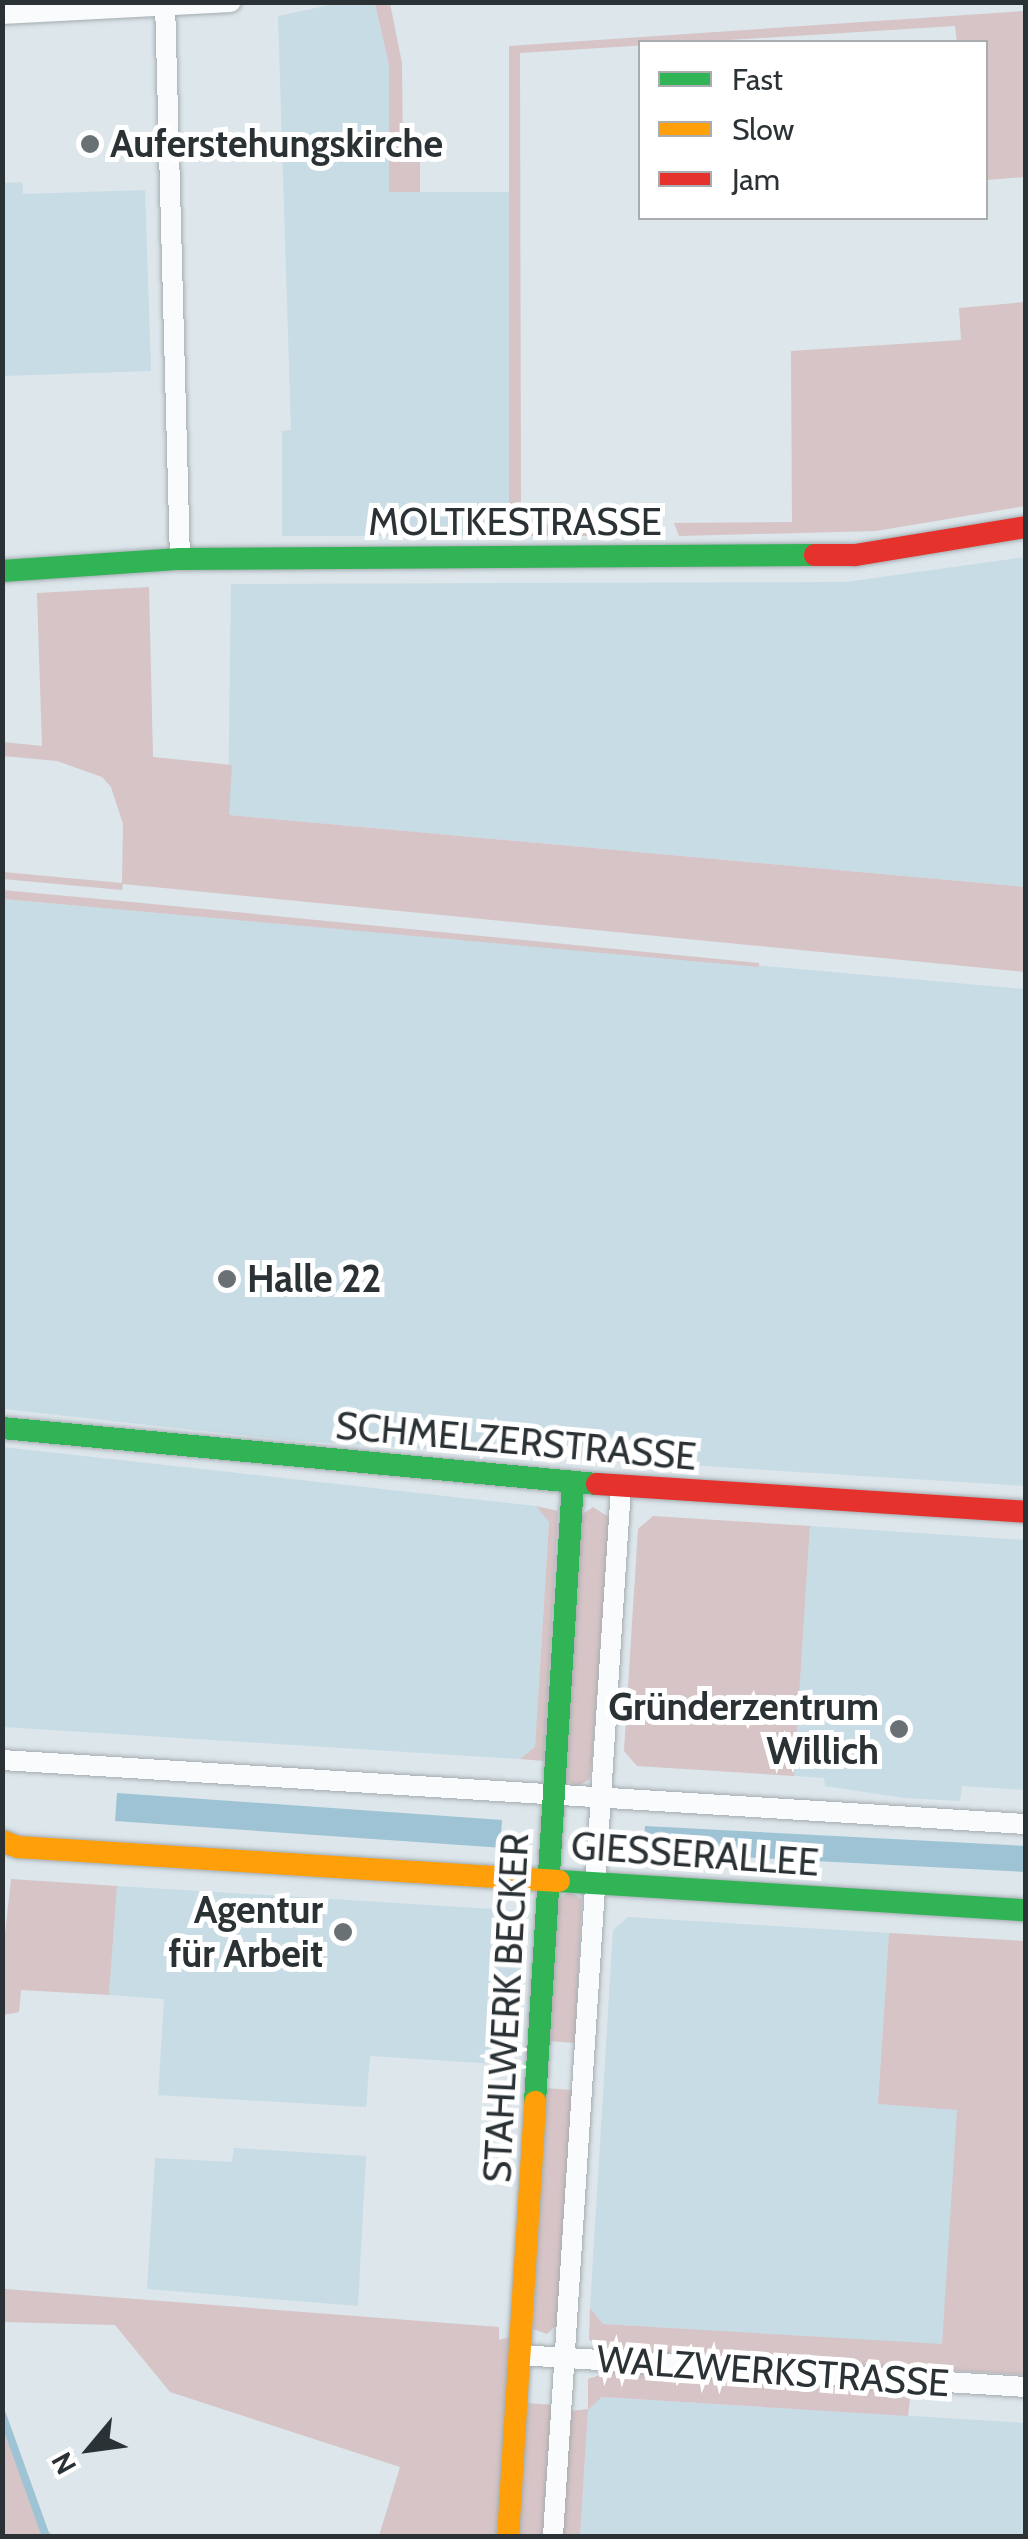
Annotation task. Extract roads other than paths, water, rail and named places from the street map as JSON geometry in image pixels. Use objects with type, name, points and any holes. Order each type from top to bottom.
[{"type":"street","points":[[2,14],[231,2]]},
{"type":"street","points":[[165,5],[180,560]]},
{"type":"street","name":"MOLTKESTRASSE","points":[[2,570],[180,560],[855,556],[1026,528]]},
{"type":"street","name":"SCHMELZERSTRASSE","points":[[2,1428],[621,1486],[1026,1512]]},
{"type":"street","name":"STAHLWERK BECKER","points":[[508,2536],[573,1482]]},
{"type":"street","name":"STAHLWERK BECKER","points":[[553,2536],[592,1882],[621,1486]]},
{"type":"street","name":"GIESSERALLEE","points":[[2,1760],[553,1791],[1026,1824]]},
{"type":"street","name":"GIESSERALLEE","points":[[3,1841],[24,1847],[1026,1910]]},
{"type":"street","name":"WALZWERKSTRASSE","points":[[520,2355],[1026,2387]]},
{"type":"water","points":[[117,1793],[502,1820],[500,1848],[115,1821]]},
{"type":"water","points":[[645,1826],[1025,1846],[1024,1872],[644,1852]]},
{"type":"waterway","points":[[2,2414],[46,2536]]},
{"type":"place","name":"Auferstehungskirche","points":[[90,144]]},
{"type":"place","name":"Halle 22","points":[[227,1279]]},
{"type":"place","name":"Gründerzentrum Willich","points":[[899,1729]]},
{"type":"place","name":"Agentur für Arbeit","points":[[343,1932]]}]
